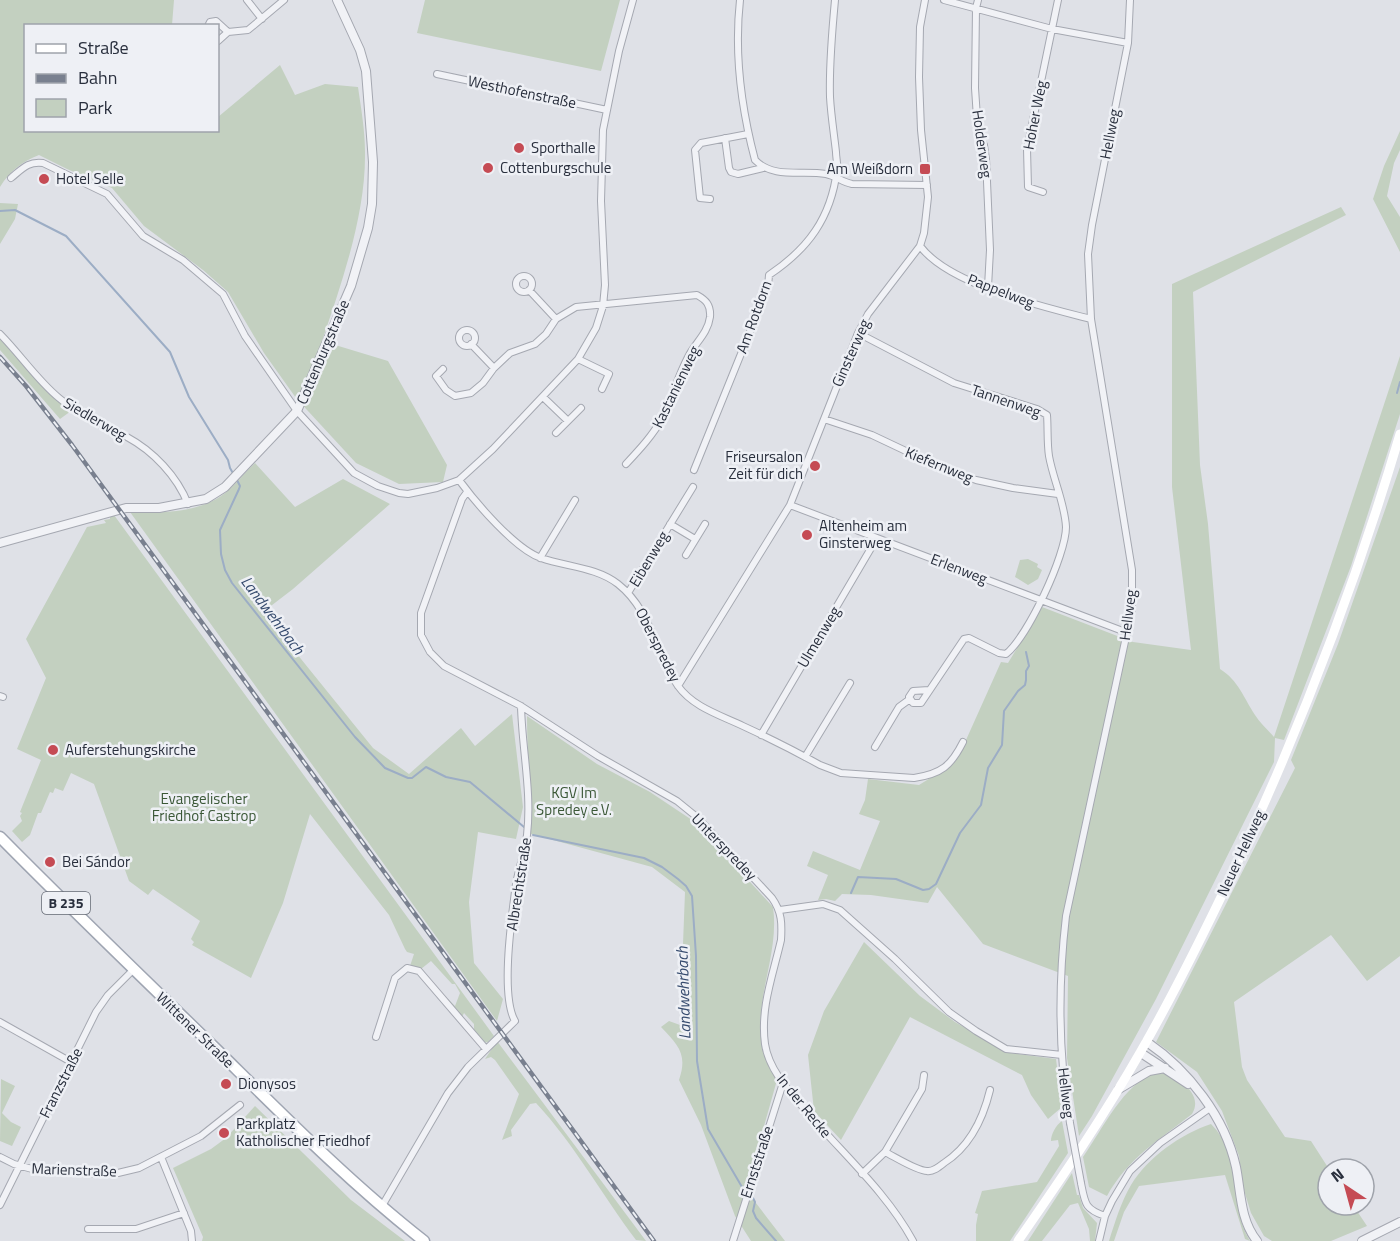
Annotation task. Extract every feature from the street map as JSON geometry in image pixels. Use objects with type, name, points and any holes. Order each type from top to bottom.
[{"type":"main road","name":"Neuer Hellweg","points":[[1018,1241],[1141,1053],[1181,981],[1218,903],[1290,744],[1343,607],[1400,434]]},
{"type":"main road","name":"Wittener Straße","points":[[0,837],[337,1168],[424,1241]]},
{"type":"street","points":[[246,0],[262,19]]},
{"type":"street","points":[[219,40],[228,32],[248,30],[284,0]]},
{"type":"street","name":"Cottenburgstraße","points":[[0,543],[126,508],[159,508],[188,504],[215,495],[297,411],[351,286],[368,228],[372,204],[374,162],[366,71],[360,50],[337,0]]},
{"type":"street","points":[[11,178],[28,164],[43,163],[107,194],[143,236],[183,260],[223,294],[245,336],[297,411],[354,473],[378,486],[399,493],[408,494],[437,488],[459,480],[543,397],[578,358],[596,328],[603,306],[605,285],[601,179],[603,130],[619,51],[633,0]]},
{"type":"street","points":[[740,0],[738,63],[748,134],[755,160],[762,168]]},
{"type":"street","name":"Am Rotdorn","points":[[694,470],[768,287],[769,275],[790,261],[812,238],[823,220],[832,194],[837,170],[830,97],[830,47],[836,0]]},
{"type":"street","name":"Ginsterweg","points":[[678,686],[789,505],[858,333],[868,315],[920,246],[928,208],[919,77],[920,27],[925,0]]},
{"type":"street","points":[[944,0],[1052,29],[1128,43]]},
{"type":"street","name":"Holderweg","points":[[978,0],[975,88],[978,133],[984,145],[986,159],[990,250],[988,288]]},
{"type":"street","name":"Hoher Weg","points":[[1042,192],[1028,187],[1027,149],[1058,0]]},
{"type":"street","name":"Hellweg","points":[[1105,1216],[1092,1211],[1087,1206],[1081,1183],[1070,1123],[1062,1055],[1060,988],[1066,916],[1132,609],[1132,570],[1091,319],[1088,254],[1128,43],[1130,0]]},
{"type":"street","points":[[209,24],[216,21],[228,32]]},
{"type":"street","name":"Westhofenstraße","points":[[437,74],[607,110]]},
{"type":"street","points":[[710,199],[700,198],[695,150],[701,143],[748,134]]},
{"type":"street","points":[[725,138],[731,172],[738,174],[762,168],[772,171],[827,174],[842,182],[852,184],[927,185]]},
{"type":"street","name":"Pappelweg","points":[[920,246],[926,254],[951,272],[988,288],[1037,305],[1091,319]]},
{"type":"street","points":[[529,290],[556,319]]},
{"type":"street","name":"Kastanienweg","points":[[603,306],[697,295],[706,300],[709,306],[710,318],[705,332],[689,354],[663,416],[647,441],[626,464]]},
{"type":"street","points":[[443,369],[436,376],[446,390],[455,396],[471,393],[510,354],[535,344],[546,334],[556,319],[576,307],[603,306]]},
{"type":"street","name":"Tannenweg","points":[[858,333],[954,384],[1037,409],[1047,415],[1049,454],[1066,527],[1064,541],[1041,599],[1018,642],[1006,654],[999,653],[969,638],[964,639],[929,690]]},
{"type":"street","name":"Siedlerweg","points":[[0,334],[57,396],[74,409],[147,451],[178,484],[188,504]]},
{"type":"street","points":[[471,344],[494,368]]},
{"type":"street","points":[[578,358],[609,374],[602,389]]},
{"type":"street","points":[[543,397],[568,421]]},
{"type":"street","points":[[556,434],[581,408]]},
{"type":"street","name":"Kiefernweg","points":[[824,419],[872,435],[936,465],[976,480],[1058,494]]},
{"type":"street","name":"Oberspredey","points":[[459,480],[467,492],[519,546],[540,558],[601,574],[628,593],[642,610],[660,655],[678,686],[697,705],[841,773],[914,778],[938,772],[949,764],[963,742]]},
{"type":"street","name":"Eibenweg","points":[[628,593],[693,487]]},
{"type":"street","name":"Unterspredey","points":[[467,492],[462,499],[421,613],[421,634],[430,652],[444,666],[521,706],[598,756],[669,796],[687,809],[762,887],[780,910]]},
{"type":"street","points":[[540,558],[575,500]]},
{"type":"street","name":"Erlenweg","points":[[789,505],[1128,633]]},
{"type":"street","name":"Eibenweg","points":[[670,524],[695,539]]},
{"type":"street","name":"Eibenweg","points":[[686,555],[705,524]]},
{"type":"street","name":"Ulmenweg","points":[[762,735],[877,538]]},
{"type":"street","points":[[805,757],[850,683]]},
{"type":"street","points":[[875,747],[899,708],[910,699],[913,691],[929,690],[921,703],[913,703],[910,699]]},
{"type":"street","name":"Albrechtstraße","points":[[381,1207],[440,1104],[456,1081],[515,1021],[509,1000],[510,939],[516,883],[527,834],[529,793],[521,706]]},
{"type":"street","points":[[780,910],[823,904],[840,910],[895,959],[949,1012],[976,1031],[1006,1049],[1062,1055]]},
{"type":"street","name":"In der Recke","points":[[780,910],[781,940],[767,994],[764,1030],[768,1054],[783,1083],[888,1203],[913,1241]]},
{"type":"street","points":[[376,1037],[395,978],[407,968],[419,970],[486,1049]]},
{"type":"street","name":"Franzstraße","points":[[0,1204],[96,1012],[108,995],[133,970]]},
{"type":"street","points":[[0,1022],[71,1062]]},
{"type":"street","points":[[1147,1042],[1175,1064],[1210,1108],[1234,1158],[1245,1218],[1257,1241]]},
{"type":"street","points":[[1141,1053],[1196,1090]]},
{"type":"street","points":[[1119,1089],[1149,1071],[1165,1068]]},
{"type":"street","points":[[862,1174],[885,1152],[922,1089],[924,1075]]},
{"type":"street","name":"Ernststraße","points":[[733,1241],[783,1083]]},
{"type":"street","points":[[885,1152],[922,1170],[933,1170],[957,1154],[965,1145],[986,1105],[990,1090]]},
{"type":"street","name":"Marienstraße","points":[[0,1157],[32,1169],[107,1174],[139,1168],[201,1136],[240,1105]]},
{"type":"street","points":[[1099,1241],[1105,1216],[1112,1200],[1130,1171],[1160,1143],[1210,1108]]},
{"type":"street","points":[[161,1157],[191,1231],[192,1241]]},
{"type":"street","points":[[88,1229],[136,1229],[184,1213]]},
{"type":"street","points":[[1362,1241],[1400,1222]]},
{"type":"green space","points":[[0,0],[174,0],[172,24],[24,24],[24,132],[219,132],[219,116],[280,65],[295,95],[325,84],[358,87],[365,144],[362,199],[351,248],[322,341],[388,361],[447,465],[443,482],[399,484],[356,463],[296,398],[264,353],[228,292],[203,270],[144,226],[112,188],[39,155],[16,168],[0,187]]},
{"type":"green space","points":[[425,0],[620,0],[601,71],[417,33]]},
{"type":"green space","points":[[1400,131],[1400,150],[1394,163],[1387,196],[1400,217],[1400,252],[1373,199],[1384,166]]},
{"type":"green space","points":[[0,203],[18,204],[15,219],[0,244]]},
{"type":"green space","points":[[1341,207],[1346,215],[1193,292],[1200,465],[1208,524],[1220,669],[1236,684],[1257,718],[1274,737],[1400,356],[1400,414],[1351,566],[1284,740],[1275,738],[1274,762],[1156,999],[1079,1136],[1067,1058],[1068,976],[983,944],[937,887],[928,903],[871,895],[842,894],[835,901],[818,900],[828,875],[807,866],[813,851],[860,870],[880,821],[859,814],[865,800],[868,779],[919,785],[953,764],[1001,662],[1008,663],[1042,607],[1133,642],[1191,650],[1172,487],[1172,284]]},
{"type":"green space","points":[[0,338],[48,393],[71,411],[60,419],[0,350]]},
{"type":"green space","points":[[255,463],[295,507],[343,479],[390,504],[293,589],[263,612],[373,748],[409,774],[461,728],[475,746],[512,714],[523,807],[516,839],[478,832],[469,902],[474,963],[503,999],[497,1021],[130,512],[165,512],[189,509],[211,502],[226,492]]},
{"type":"green space","points":[[1400,467],[1400,956],[1367,981],[1331,935],[1234,1002],[1242,1067],[1247,1080],[1285,1137],[1311,1141],[1321,1157],[1316,1157],[1316,1217],[1361,1217],[1367,1226],[1331,1241],[1272,1241],[1264,1236],[1251,1213],[1243,1187],[1239,1156],[1222,1111],[1197,1072],[1156,1042],[1295,768],[1291,760],[1338,644]]},
{"type":"green space","name":"Evangelischer Friedhof Castrop","points":[[114,515],[494,1036],[488,1042],[484,1043],[474,1031],[474,1024],[464,1013],[462,1017],[448,1001],[448,999],[455,1006],[460,993],[455,984],[452,984],[431,961],[421,969],[410,966],[414,954],[405,949],[389,915],[310,814],[283,903],[251,978],[192,945],[194,942],[191,939],[200,921],[153,889],[148,895],[129,881],[94,784],[71,773],[63,791],[55,788],[53,793],[50,792],[41,813],[38,813],[30,835],[22,842],[12,831],[22,821],[20,812],[41,760],[17,749],[46,678],[26,639],[87,527],[106,523],[104,520]]},
{"type":"green space","points":[[1028,559],[1038,564],[1037,567],[1042,570],[1038,579],[1028,585],[1015,577],[1020,560]]},
{"type":"green space","name":"KGV Im Spredey e.V.","points":[[527,716],[597,764],[650,792],[695,822],[773,907],[773,943],[763,996],[761,1032],[764,1054],[777,1080],[746,1190],[785,1241],[751,1241],[735,1216],[701,1125],[679,1080],[682,1071],[680,1050],[661,1027],[669,1021],[680,1025],[685,1015],[681,1003],[687,986],[683,944],[685,892],[652,867],[531,834]]},
{"type":"green space","points":[[864,942],[920,996],[955,1022],[1010,1053],[1056,1059],[1062,1107],[1048,1119],[1031,1095],[1022,1075],[910,1017],[841,1140],[814,1111],[808,1055],[824,1011]]},
{"type":"green space","points":[[497,1041],[646,1241],[636,1240],[576,1153],[536,1103],[530,1104],[511,1130],[512,1136],[502,1140],[519,1094],[495,1060],[491,1057],[485,1059]]},
{"type":"green space","points":[[1156,1072],[1171,1076],[1186,1086],[1195,1099],[1192,1114],[1134,1160],[1107,1196],[1089,1187],[1083,1157],[1124,1097],[1144,1078]]},
{"type":"green space","points":[[1,1079],[15,1086],[2,1113],[11,1122],[21,1127],[12,1146],[0,1141]]},
{"type":"green space","points":[[255,1106],[351,1200],[405,1241],[202,1241],[203,1237],[173,1168],[211,1149],[226,1138]]},
{"type":"green space","points":[[1062,1121],[1068,1153],[1010,1241],[976,1241],[978,1214],[975,1213],[982,1191],[1037,1182],[1059,1146],[1058,1140],[1051,1141],[1051,1138]]},
{"type":"green space","points":[[1211,1124],[1221,1136],[1228,1150],[1239,1212],[1250,1241],[1245,1239],[1225,1175],[1139,1186],[1124,1212],[1114,1241],[1109,1241],[1127,1192],[1146,1165],[1177,1140]]},
{"type":"green space","points":[[1072,1173],[1077,1195],[1079,1195],[1083,1208],[1097,1223],[1095,1241],[1090,1241],[1089,1229],[1078,1203],[1070,1205],[1042,1241],[1028,1241]]},
{"type":"waterway","name":"Landwehrbach","points":[[0,211],[15,210],[66,236],[170,352],[189,397],[228,460],[234,475]]},
{"type":"waterway","points":[[1397,393],[1400,382]]},
{"type":"waterway","name":"Landwehrbach","points":[[237,480],[239,489],[220,530],[221,554],[225,570],[232,583],[355,737],[385,768],[408,778],[412,778],[426,767],[446,777],[470,782],[524,827]]},
{"type":"waterway","points":[[851,893],[858,877],[896,879],[923,890],[936,884],[960,833],[981,805],[988,768],[1002,745],[1004,711],[1025,685],[1026,671],[1029,666],[1026,652]]},
{"type":"waterway","name":"Landwehrbach","points":[[533,835],[644,858],[662,867],[678,879],[692,896],[696,956],[697,1061],[708,1129],[742,1187],[753,1198],[755,1202],[753,1211],[756,1218],[776,1241]]},
{"type":"railway","points":[[0,357],[72,445],[654,1241]]},
{"type":"place","name":"Sporthalle","points":[[519,148]]},
{"type":"place","name":"Cottenburgschule","points":[[488,168]]},
{"type":"place","name":"Am Weißdorn","points":[[925,169]]},
{"type":"place","name":"Hotel Selle","points":[[44,179]]},
{"type":"place","name":"Friseursalon Zeit für dich","points":[[815,466]]},
{"type":"place","name":"Altenheim am Ginsterweg","points":[[807,535]]},
{"type":"place","name":"Auferstehungskirche","points":[[53,750]]},
{"type":"place","name":"Bei Sándor","points":[[50,862]]},
{"type":"place","name":"Dionysos","points":[[226,1084]]},
{"type":"place","name":"Parkplatz Katholischer Friedhof","points":[[224,1133]]}]
